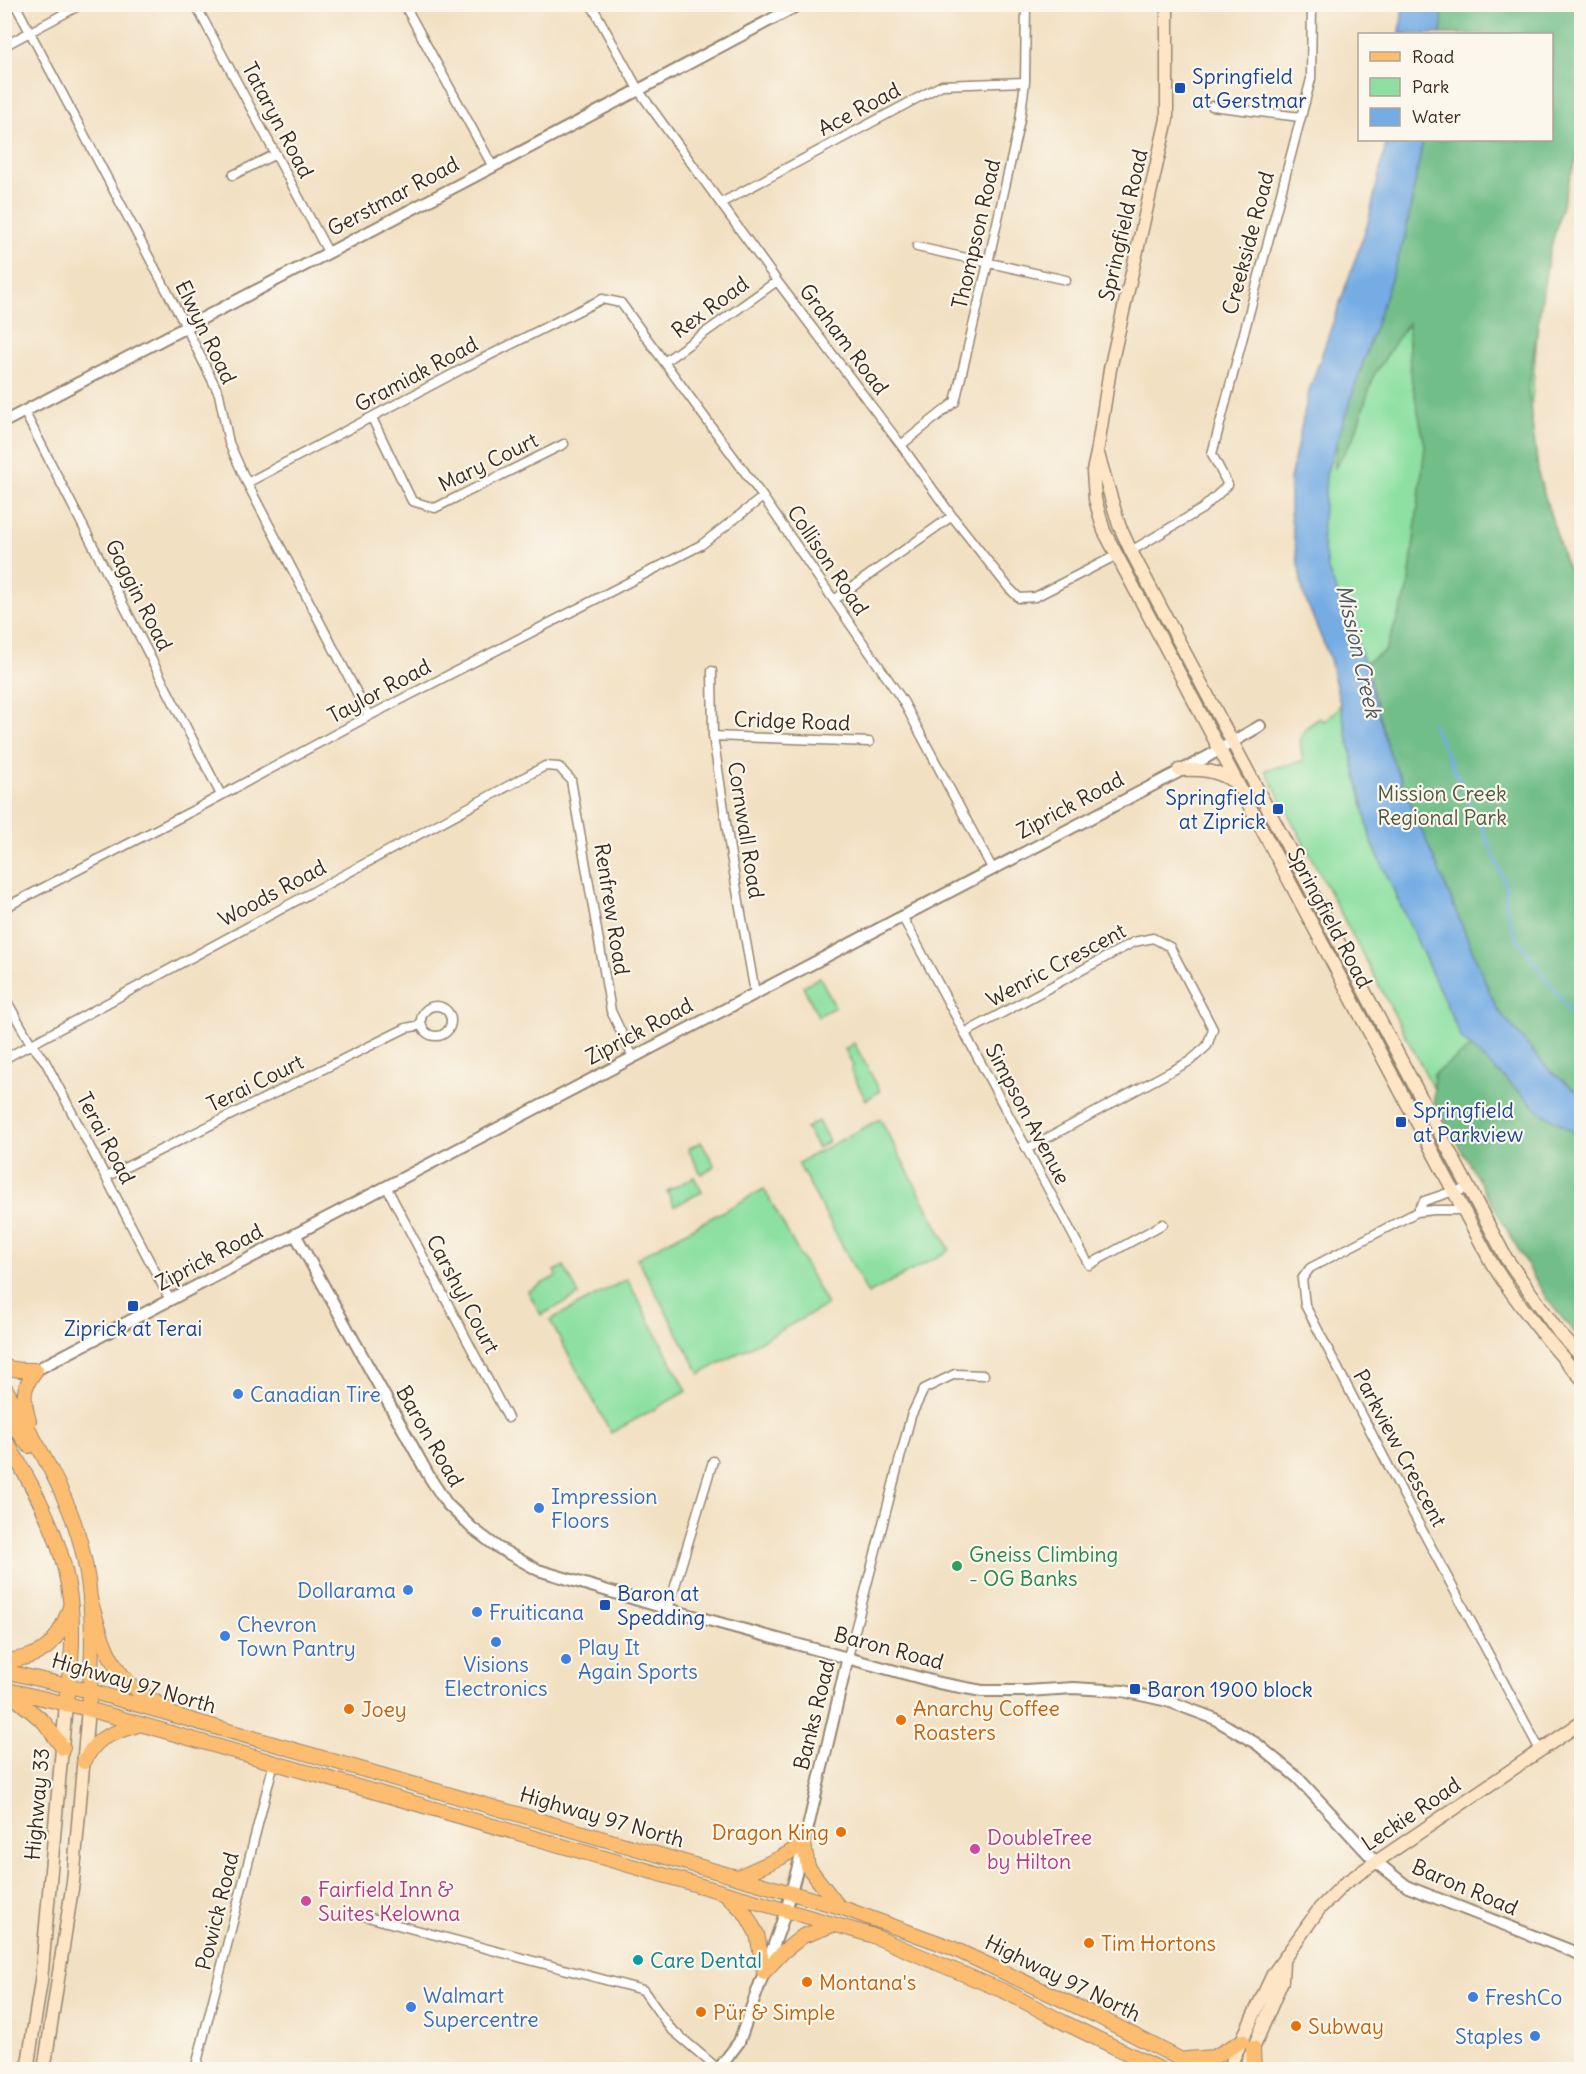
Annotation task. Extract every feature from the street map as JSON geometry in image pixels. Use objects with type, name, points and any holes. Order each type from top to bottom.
[{"type":"main road","name":"Springfield Road","points":[[1167,4],[1167,119],[1110,369],[1093,471],[1095,499],[1104,531],[1491,1262],[1514,1298],[1550,1345],[1581,1379]]},
{"type":"main road","name":"Springfield Road","points":[[1097,453],[1119,525],[1131,551],[1469,1189],[1506,1258],[1560,1334],[1581,1357]]},
{"type":"main road","points":[[1179,770],[1214,771],[1223,774],[1238,785]]},
{"type":"main road","points":[[4,1366],[36,1370]]},
{"type":"main road","points":[[36,1370],[4,1386],[69,1509],[80,1543],[90,1599],[103,1645],[119,1672],[137,1690],[181,1718]]},
{"type":"main road","points":[[35,1443],[25,1407],[24,1392],[27,1381],[36,1370]]},
{"type":"main road","points":[[4,1413],[52,1476]]},
{"type":"main road","name":"Highway 33","points":[[4,1438],[49,1517],[60,1549],[70,1606],[72,1640],[41,1981],[27,2070]]},
{"type":"main road","name":"Highway 33","points":[[44,2070],[72,1893],[90,1691],[93,1639],[90,1599]]},
{"type":"main road","points":[[4,1661],[33,1655],[46,1648],[61,1633],[70,1606]]},
{"type":"main road","name":"Highway 97 North","points":[[4,1671],[90,1691],[840,1907],[950,1947],[1097,2016],[1201,2070]]},
{"type":"main road","points":[[5,1690],[44,1722],[63,1748]]},
{"type":"main road","name":"Highway 97 North","points":[[5,1690],[88,1709],[871,1935],[1005,1992],[1162,2070]]},
{"type":"main road","name":"Leckie Road","points":[[1228,2070],[1248,2044],[1282,1981],[1283,1960],[1289,1949],[1320,1908],[1345,1883],[1581,1722]]},
{"type":"main road","points":[[84,1762],[92,1746],[103,1738],[138,1725]]},
{"type":"main road","points":[[274,1762],[300,1752]]},
{"type":"main road","points":[[738,1877],[804,1844],[808,1867],[840,1907]]},
{"type":"main road","points":[[725,1893],[746,1914],[757,1934],[764,1972]]},
{"type":"main road","points":[[764,1972],[802,1936],[833,1925]]},
{"type":"main road","points":[[1181,2059],[1214,2057],[1248,2044],[1254,2070]]},
{"type":"main road","name":"Leckie Road","points":[[1244,2070],[1248,2044]]},
{"type":"street","name":"Elwyn Road","points":[[15,4],[186,327],[219,394],[229,443],[247,483],[369,716]]},
{"type":"street","points":[[4,46],[82,4]]},
{"type":"street","name":"Tataryn Road","points":[[195,4],[328,252]]},
{"type":"street","points":[[404,4],[492,165]]},
{"type":"street","name":"Graham Road","points":[[591,4],[639,91],[952,516],[1020,598],[1035,597],[1117,555]]},
{"type":"street","name":"Gerstmar Road","points":[[4,422],[492,165],[639,91],[800,4]]},
{"type":"street","name":"Thompson Road","points":[[901,445],[955,402],[1020,120],[1025,82],[1026,4]]},
{"type":"street","name":"Creekside Road","points":[[1131,551],[1202,509],[1228,485],[1212,453],[1311,79],[1312,4]]},
{"type":"street","name":"Ace Road","points":[[721,204],[942,85],[1025,82]]},
{"type":"street","points":[[1212,106],[1300,117]]},
{"type":"street","points":[[233,175],[276,154]]},
{"type":"street","points":[[917,247],[1066,280]]},
{"type":"street","name":"Rex Road","points":[[664,362],[777,281]]},
{"type":"street","name":"Collison Road","points":[[602,299],[621,303],[763,497],[834,600],[903,701],[992,868]]},
{"type":"street","name":"Gramiak Road","points":[[247,483],[466,367],[602,299]]},
{"type":"street","name":"Gaggin Road","points":[[24,411],[221,795]]},
{"type":"street","name":"Mary Court","points":[[372,417],[412,501],[435,508],[564,444]]},
{"type":"street","name":"Taylor Road","points":[[4,908],[701,545],[763,497]]},
{"type":"street","points":[[834,600],[952,516]]},
{"type":"street","name":"Cornwall Road","points":[[712,671],[713,736],[755,993]]},
{"type":"street","name":"Ziprick Road","points":[[36,1370],[1219,750],[1260,726]]},
{"type":"street","name":"Cridge Road","points":[[713,736],[869,742]]},
{"type":"street","name":"Woods Road","points":[[4,1059],[545,766],[559,767]]},
{"type":"street","name":"Renfrew Road","points":[[559,767],[571,780],[575,798],[611,1011],[633,1057]]},
{"type":"street","name":"Simpson Avenue","points":[[902,916],[1089,1265],[1163,1224]]},
{"type":"street","name":"Wenric Crescent","points":[[965,1033],[1134,942],[1154,938],[1170,947],[1213,1029],[1207,1046],[1190,1061],[1027,1149]]},
{"type":"street","name":"Terai Road","points":[[4,996],[31,1044],[45,1061],[170,1300]]},
{"type":"street","name":"Terai Court","points":[[106,1177],[406,1028],[422,1024]]},
{"type":"street","name":"Carshyl Court","points":[[386,1186],[508,1418]]},
{"type":"street","name":"Parkview Crescent","points":[[1418,1212],[1424,1201],[1454,1191],[1469,1189]]},
{"type":"street","name":"Parkview Crescent","points":[[1463,1210],[1418,1212],[1310,1268],[1302,1279],[1305,1305],[1540,1750]]},
{"type":"street","name":"Baron Road","points":[[296,1234],[430,1478],[447,1504],[472,1528],[497,1547],[538,1570],[668,1609],[939,1683],[982,1691],[1073,1688],[1123,1691],[1168,1701],[1213,1718],[1257,1744],[1298,1778],[1375,1861],[1408,1887],[1581,1956]]},
{"type":"street","name":"Banks Road","points":[[718,2069],[739,2042],[786,1911],[848,1657],[912,1416],[924,1389],[954,1374],[984,1375]]},
{"type":"street","points":[[668,1609],[712,1461]]},
{"type":"street","name":"Powick Road","points":[[195,2070],[274,1762]]},
{"type":"street","points":[[360,1915],[643,1990],[670,2028],[718,2069]]},
{"type":"green space","name":"Mission Creek Regional Park","points":[[1440,5],[1581,5],[1581,146],[1569,180],[1548,258],[1528,391],[1539,477],[1564,559],[1581,597],[1581,1096],[1553,1074],[1495,1014],[1354,669],[1385,651],[1408,590],[1425,446],[1410,372],[1408,323],[1374,375],[1354,437],[1334,469],[1338,438],[1418,141],[1553,141],[1553,33],[1436,33]]},
{"type":"green space","name":"Mission Creek Regional Park","points":[[1581,5],[1551,152],[1525,489],[1581,736],[1581,1334],[1436,1093],[1265,770],[1303,761],[1301,735],[1303,731],[1320,718],[1324,721],[1339,707],[1339,692],[1333,677],[1349,669],[1331,604],[1318,515],[1339,409],[1553,141],[1553,33]]},
{"type":"green space","points":[[820,977],[835,1007],[818,1016],[803,986]]},
{"type":"green space","points":[[854,1043],[880,1091],[866,1100],[851,1071],[853,1066],[845,1049]]},
{"type":"green space","points":[[1476,1044],[1533,1100],[1581,1136],[1581,1341],[1546,1298],[1434,1102],[1434,1074]]},
{"type":"green space","points":[[880,1119],[950,1250],[868,1294],[798,1163]]},
{"type":"green space","points":[[818,1121],[829,1141],[818,1148],[806,1128]]},
{"type":"green space","points":[[701,1142],[715,1166],[701,1174],[688,1149]]},
{"type":"green space","points":[[694,1177],[702,1192],[674,1206],[667,1191]]},
{"type":"green space","points":[[764,1189],[827,1305],[700,1374],[637,1258]]},
{"type":"green space","points":[[564,1266],[579,1295],[541,1315],[528,1291],[557,1276],[555,1271]]},
{"type":"green space","points":[[627,1279],[687,1391],[611,1433],[550,1320]]},
{"type":"water","points":[[1403,5],[1443,5],[1441,33],[1400,33]]},
{"type":"water","name":"Mission Creek","points":[[1387,141],[1423,141],[1405,237],[1326,474],[1322,538],[1328,570],[1366,666],[1388,749],[1497,1009],[1548,1069],[1581,1094],[1581,1136],[1542,1113],[1462,1039],[1371,841],[1330,659],[1303,593],[1290,513],[1290,479],[1309,391],[1368,223]]},
{"type":"waterway","points":[[1432,723],[1505,883],[1506,907],[1515,935],[1564,1003],[1582,1035]]},
{"type":"place","name":"Springfield at Gerstmar","points":[[1180,88]]},
{"type":"place","name":"Springfield at Ziprick","points":[[1278,809]]},
{"type":"place","name":"Springfield at Parkview","points":[[1401,1122]]},
{"type":"place","name":"Ziprick at Terai","points":[[133,1306]]},
{"type":"place","name":"Canadian Tire","points":[[238,1394]]},
{"type":"place","name":"Impression Floors","points":[[539,1508]]},
{"type":"place","name":"Gneiss Climbing - OG Banks","points":[[957,1566]]},
{"type":"place","name":"Dollarama","points":[[408,1590]]},
{"type":"place","name":"Baron at Spedding","points":[[605,1605]]},
{"type":"place","name":"Fruiticana","points":[[477,1612]]},
{"type":"place","name":"Chevron Town Pantry","points":[[225,1636]]},
{"type":"place","name":"Visions Electronics","points":[[496,1642]]},
{"type":"place","name":"Play It Again Sports","points":[[566,1659]]},
{"type":"place","name":"Baron 1900 block","points":[[1135,1689]]},
{"type":"place","name":"Joey","points":[[349,1709]]},
{"type":"place","name":"Anarchy Coffee Roasters","points":[[901,1720]]},
{"type":"place","name":"Dragon King","points":[[841,1832]]},
{"type":"place","name":"DoubleTree by Hilton","points":[[975,1849]]},
{"type":"place","name":"Fairfield Inn & Suites Kelowna","points":[[306,1901]]},
{"type":"place","name":"Tim Hortons","points":[[1089,1943]]},
{"type":"place","name":"Care Dental","points":[[638,1960]]},
{"type":"place","name":"Montana's","points":[[807,1982]]},
{"type":"place","name":"FreshCo","points":[[1473,1997]]},
{"type":"place","name":"Walmart Supercentre","points":[[411,2007]]},
{"type":"place","name":"Pür & Simple","points":[[701,2012]]},
{"type":"place","name":"Subway","points":[[1296,2026]]},
{"type":"place","name":"Staples","points":[[1535,2036]]}]
